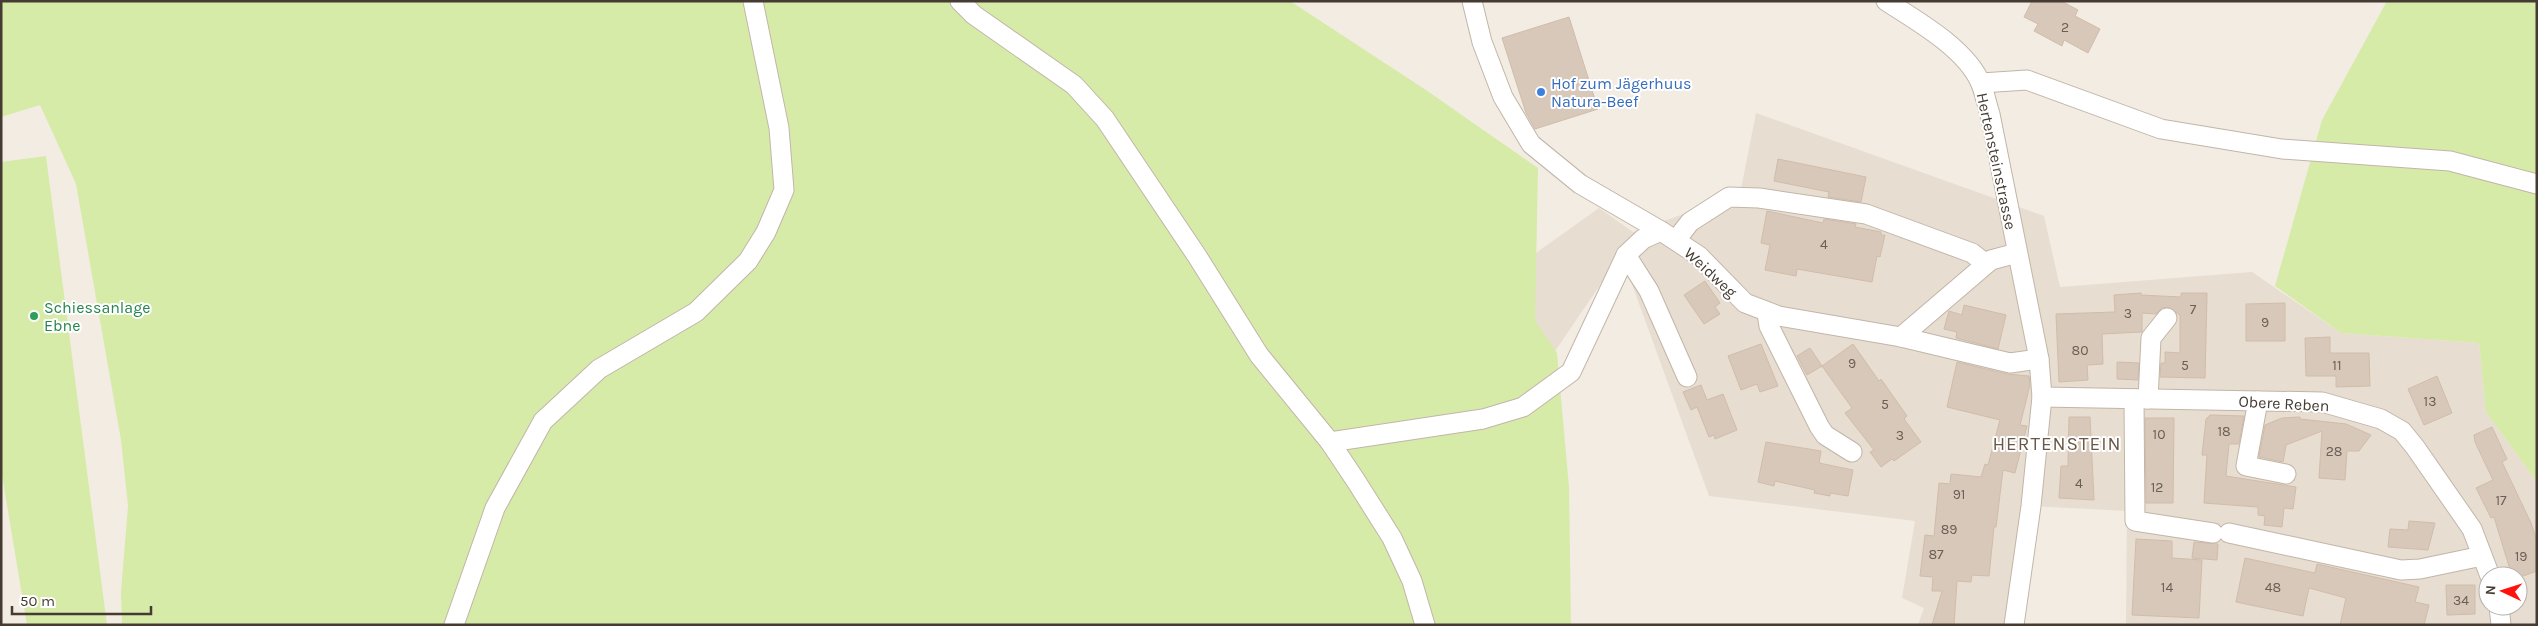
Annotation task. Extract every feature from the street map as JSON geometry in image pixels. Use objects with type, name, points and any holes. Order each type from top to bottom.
[{"type":"street","points":[[454,625],[495,508],[543,421],[599,369],[696,312],[748,261],[766,232],[784,190],[779,128],[753,1]]},
{"type":"street","points":[[960,1],[974,15],[1074,85],[1105,119],[1197,256],[1258,355],[1330,442],[1392,538],[1412,581],[1425,625]]},
{"type":"street","name":"Weidweg","points":[[1472,1],[1482,42],[1503,97],[1531,144],[1580,184],[1669,236],[1699,256],[1746,304],[1767,313],[1901,337],[2010,363],[2039,359]]},
{"type":"street","points":[[1886,1],[1923,24],[1962,56],[1981,83]]},
{"type":"street","name":"Hertensteinstrasse","points":[[2014,625],[2031,506],[2042,397],[2039,359],[1990,114],[1981,83],[2027,80],[2161,130],[2282,149],[2450,161],[2537,184]]},
{"type":"street","points":[[1330,442],[1483,419],[1523,407],[1571,372],[1626,254],[1644,239],[1669,236],[1729,197],[1759,198],[1866,214],[1972,253],[1986,264]]},
{"type":"street","points":[[1901,337],[1991,260],[2017,253]]},
{"type":"street","points":[[1626,254],[1648,292],[1687,377]]},
{"type":"street","points":[[1767,313],[1769,326],[1819,426],[1825,435],[1852,452]]},
{"type":"street","points":[[2167,318],[2151,338],[2141,399],[2135,521],[2221,533],[2401,570],[2420,569],[2482,556]]},
{"type":"street","name":"Obere Reben","points":[[2042,397],[2322,402],[2381,419],[2402,431],[2472,529],[2486,566]]},
{"type":"street","points":[[2258,400],[2246,466],[2286,474]]},
{"type":"shaded area","points":[[1756,113],[2044,216],[2060,287],[2252,272],[2341,333],[2479,343],[2486,412],[2537,482],[2537,625],[2126,625],[2127,511],[2031,506],[2014,625],[1918,625],[1924,608],[1902,598],[1915,521],[1709,496],[1621,254],[1547,363],[1508,273],[1599,208],[1633,232],[1740,194]]},
{"type":"green space","points":[[1,1],[1290,1],[1426,90],[1538,168],[1535,321],[1557,353],[1569,487],[1571,625],[122,625],[121,592],[128,506],[121,440],[76,184],[40,105],[1,117]]},
{"type":"green space","points":[[2387,1],[2537,1],[2537,482],[2486,412],[2479,343],[2341,333],[2275,286],[2322,120]]},
{"type":"green space","name":"Schiessanlage Ebne","points":[[46,156],[107,625],[27,625],[1,469],[1,162]]},
{"type":"building","points":[[2032,1],[2061,1],[2078,10],[2075,16],[2100,29],[2088,53],[2064,40],[2062,46],[2034,31],[2038,24],[2024,17]]},
{"type":"building","points":[[1569,17],[1598,109],[1535,129],[1526,113],[1502,38]]},
{"type":"building","points":[[1778,159],[1866,177],[1861,202],[1828,197],[1829,192],[1774,181]]},
{"type":"building","points":[[1767,211],[1823,223],[1824,219],[1856,224],[1855,227],[1881,232],[1881,235],[1885,235],[1880,257],[1877,256],[1872,282],[1797,269],[1796,276],[1765,270],[1770,245],[1761,243]]},
{"type":"building","points":[[1705,281],[1720,303],[1715,307],[1720,314],[1704,324],[1684,295]]},
{"type":"building","points":[[2141,293],[2141,295],[2181,297],[2181,293],[2207,293],[2205,378],[2160,377],[2161,363],[2165,363],[2165,352],[2180,353],[2180,315],[2168,307],[2162,308],[2156,314],[2142,313],[2142,332],[2102,334],[2103,364],[2087,365],[2088,380],[2059,382],[2056,314],[2115,312],[2114,295]]},
{"type":"building","points":[[2285,303],[2285,341],[2246,341],[2246,304]]},
{"type":"building","points":[[1964,305],[2006,315],[1998,349],[1956,338],[1957,332],[1944,329],[1949,311],[1962,315]]},
{"type":"building","points":[[2330,337],[2330,353],[2369,353],[2370,386],[2336,387],[2336,376],[2306,376],[2305,338]]},
{"type":"building","points":[[1761,344],[1778,386],[1760,392],[1757,384],[1741,390],[1728,356]]},
{"type":"building","points":[[1853,344],[1907,416],[1904,419],[1921,442],[1894,461],[1892,459],[1881,467],[1870,452],[1874,450],[1845,413],[1852,408],[1822,366]]},
{"type":"building","points":[[1810,348],[1822,366],[1807,375],[1797,356]]},
{"type":"building","points":[[1957,362],[2007,374],[2029,376],[2030,385],[2020,425],[2027,426],[2015,473],[2003,470],[1989,576],[1972,575],[1971,582],[1957,581],[1954,625],[1932,625],[1942,591],[1932,591],[1933,577],[1920,576],[1925,535],[1934,536],[1939,483],[1950,484],[1951,474],[1981,477],[1985,464],[1988,465],[2000,420],[1947,407]]},
{"type":"building","points":[[2117,362],[2139,363],[2138,380],[2117,379]]},
{"type":"building","points":[[2437,376],[2452,413],[2424,425],[2408,389]]},
{"type":"building","points":[[1701,385],[1707,400],[1723,394],[1737,430],[1715,439],[1714,435],[1709,437],[1697,407],[1691,410],[1683,392]]},
{"type":"building","points":[[2210,415],[2244,416],[2239,444],[2229,444],[2226,476],[2296,487],[2293,509],[2284,508],[2282,527],[2264,525],[2265,516],[2258,515],[2258,507],[2204,503],[2207,455],[2202,455],[2206,419]]},
{"type":"building","points":[[2069,417],[2090,417],[2094,500],[2059,498],[2061,466],[2068,466]]},
{"type":"building","points":[[2300,417],[2300,419],[2346,424],[2371,435],[2359,451],[2347,451],[2345,480],[2319,478],[2322,431],[2286,445],[2283,462],[2259,457],[2265,425],[2282,418]]},
{"type":"building","points":[[2145,418],[2174,418],[2173,503],[2146,503]]},
{"type":"building","points":[[2492,427],[2507,459],[2502,462],[2531,523],[2537,541],[2537,571],[2528,574],[2528,566],[2509,566],[2494,517],[2491,518],[2476,488],[2493,480],[2475,442],[2474,435]]},
{"type":"building","points":[[1766,442],[1821,451],[1819,463],[1853,470],[1848,496],[1830,493],[1830,496],[1814,493],[1815,490],[1775,481],[1774,486],[1758,482]]},
{"type":"building","points":[[2409,521],[2435,523],[2428,550],[2388,547],[2390,529],[2408,530]]},
{"type":"building","points":[[2136,539],[2172,541],[2172,558],[2202,560],[2199,618],[2132,615]]},
{"type":"building","points":[[2194,542],[2218,544],[2217,560],[2192,558]]},
{"type":"building","points":[[2245,558],[2315,573],[2317,564],[2419,587],[2415,602],[2429,605],[2424,625],[2340,625],[2346,598],[2309,588],[2303,616],[2236,602]]},
{"type":"building","points":[[2446,585],[2475,585],[2475,614],[2447,615]]},
{"type":"place","name":"Hof zum Jägerhuus Natura-Beef","points":[[1541,92]]},
{"type":"place","name":"Schiessanlage Ebne","points":[[34,316]]},
{"type":"district","name":"HERTENSTEIN","points":[[2057,443]]}]
